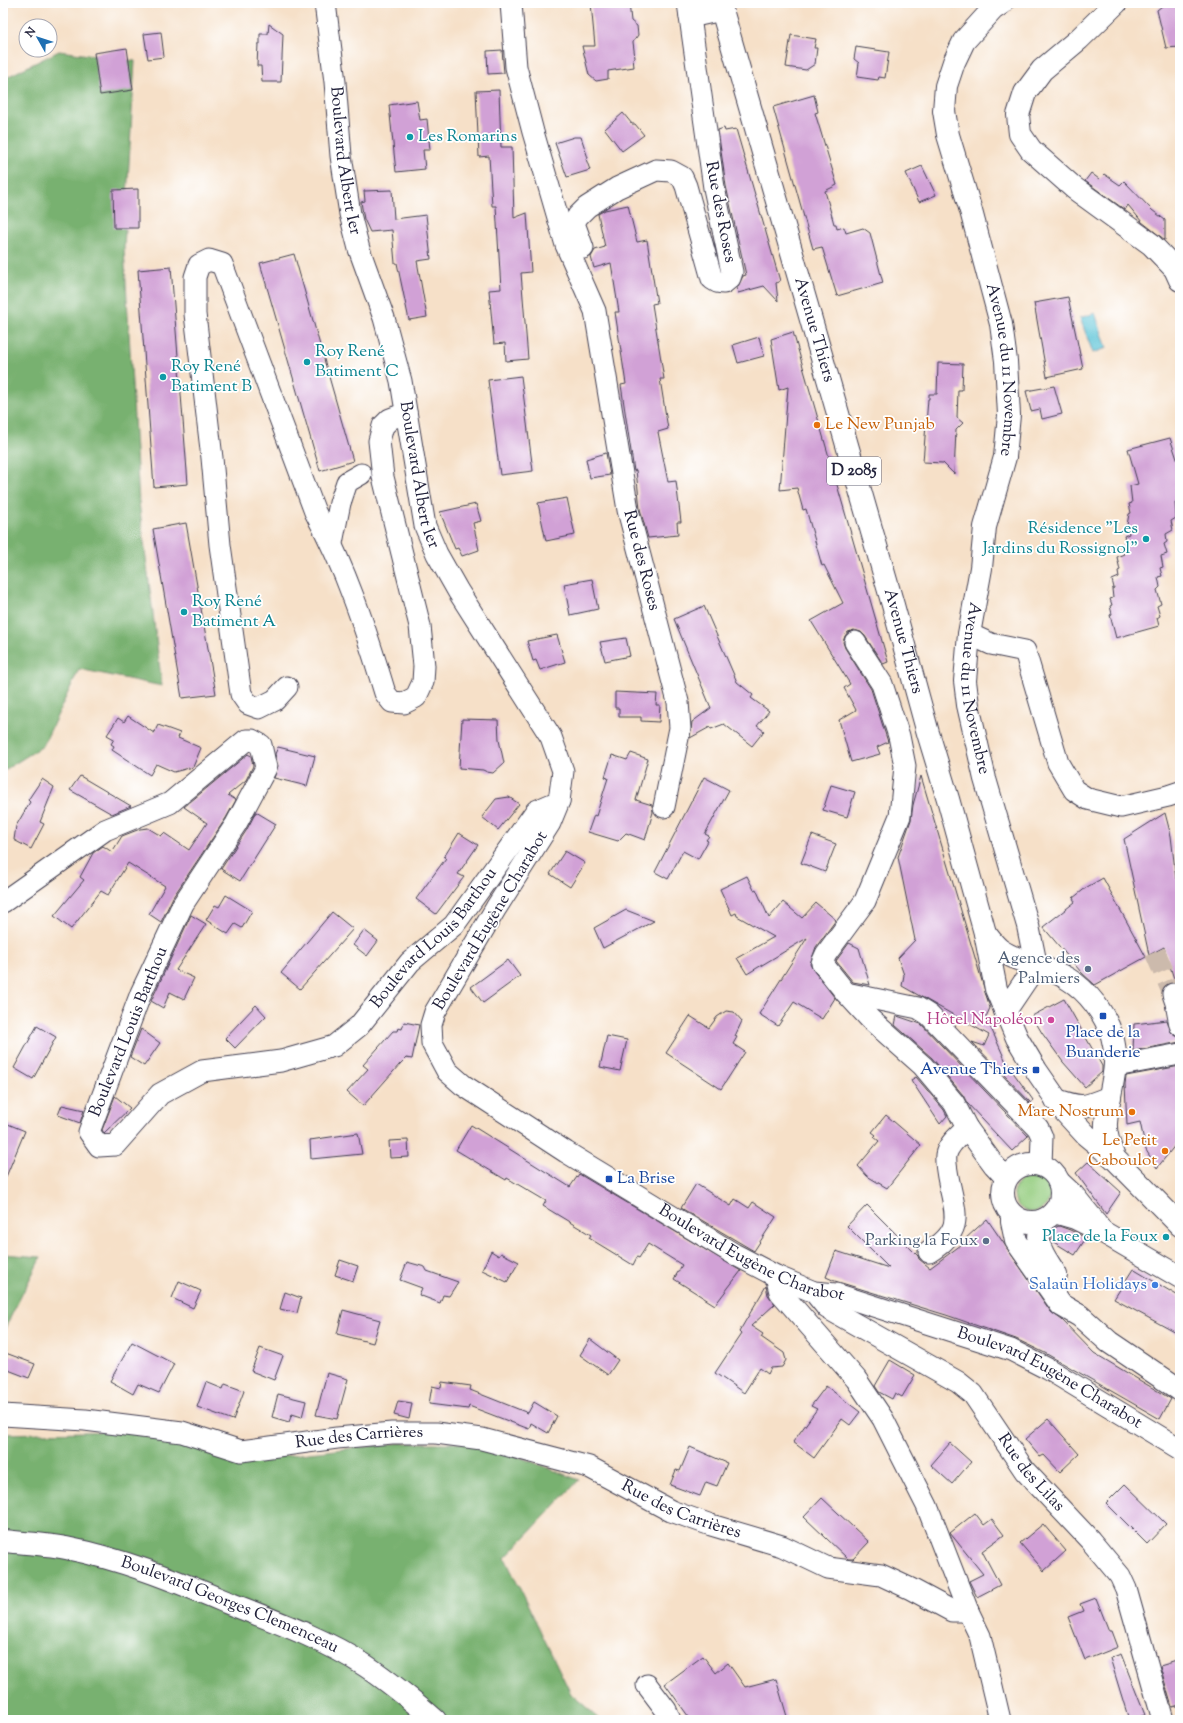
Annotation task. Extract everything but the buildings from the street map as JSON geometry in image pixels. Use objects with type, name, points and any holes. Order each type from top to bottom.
[{"type":"main road","name":"Avenue du 11 Novembre","points":[[1002,3],[989,14],[964,41],[954,62],[946,86],[944,111],[948,135],[971,211],[1001,324],[1006,361],[1009,415],[1005,457],[985,527],[981,568],[969,634],[966,681],[968,705],[985,779],[1028,926],[1036,965]]},
{"type":"main road","points":[[1116,3],[1079,39],[1042,70],[1025,93],[1018,115],[1020,134],[1031,150],[1074,188],[1151,244],[1174,269],[1180,280]]},
{"type":"main road","name":"Avenue Thiers","points":[[721,7],[948,799],[985,933],[996,989],[1017,1038],[1030,1061],[1065,1112],[1086,1135],[1114,1158],[1180,1225]]},
{"type":"main road","name":"D 2085","points":[[985,933],[1000,949],[1011,956],[1068,978],[1090,998],[1106,1022],[1112,1034],[1116,1066],[1110,1097],[1107,1132],[1107,1139],[1114,1158]]},
{"type":"main road","points":[[1005,1011],[1036,965]]},
{"type":"main road","points":[[1056,1100],[1078,1107],[1086,1106],[1110,1097]]},
{"type":"main road","points":[[1103,1232],[1052,1172],[1041,1166],[1032,1164],[1022,1166],[1014,1170],[1006,1178],[1002,1193],[1003,1201],[1007,1209],[1017,1219],[1030,1222],[1049,1216],[1075,1218],[1103,1232],[1180,1277]]},
{"type":"main road","points":[[1059,1182],[1060,1198],[1038,1239],[1042,1253],[1080,1316]]},
{"type":"main road","points":[[1012,1215],[1016,1241],[1061,1305],[1080,1316],[1109,1342],[1180,1390]]},
{"type":"main road","name":"Boulevard Georges Clemenceau","points":[[3,1541],[66,1548],[112,1560],[159,1574],[259,1615],[317,1640],[365,1666],[409,1697],[435,1720]]},
{"type":"street","name":"Boulevard Albert Ier","points":[[325,3],[341,156],[350,214],[359,249],[384,318],[401,381],[425,526],[437,554],[458,591],[551,737],[563,771],[559,801]]},
{"type":"street","name":"Rue des Roses","points":[[511,3],[516,67],[533,132],[566,245],[595,311]]},
{"type":"street","points":[[689,10],[721,7]]},
{"type":"street","name":"Rue des Roses","points":[[664,807],[680,728],[678,702],[628,510],[586,258],[574,223],[578,216],[587,208],[617,188],[656,170],[671,171],[682,177],[712,279],[724,283],[730,278],[732,272],[714,188],[705,134],[689,10]]},
{"type":"street","points":[[287,687],[275,700],[259,708],[248,704],[241,694],[220,545],[212,458],[195,314],[195,277],[199,266],[209,260],[222,264],[315,512],[332,544],[350,585],[385,693],[392,702],[404,703],[416,697],[423,682],[424,666],[420,626],[383,477],[379,441],[383,426],[390,419],[406,413]]},
{"type":"street","points":[[332,544],[340,503],[347,482],[361,474]]},
{"type":"street","points":[[969,634],[991,644],[1025,651],[1058,763],[1074,790],[1088,799],[1121,807],[1174,794]]},
{"type":"street","points":[[855,642],[882,684],[899,736],[905,766],[900,816],[865,901],[826,954],[822,963],[846,993],[870,1019],[923,1066],[954,1104],[967,1128],[994,1165],[1006,1178]]},
{"type":"street","name":"Boulevard Louis Barthou","points":[[3,902],[105,830],[170,803],[246,740],[252,740],[261,745],[266,768],[236,824],[183,904],[140,993],[89,1132],[99,1146],[115,1144],[160,1094],[202,1071],[281,1062],[334,1046],[359,1026],[410,962],[454,924],[536,811],[559,801]]},
{"type":"street","name":"Boulevard Eugène Charabot","points":[[559,801],[550,823],[496,908],[435,1012],[431,1025],[432,1043],[447,1071],[463,1085],[609,1179],[734,1254],[776,1276],[814,1292],[836,1294],[1011,1350],[1048,1369],[1180,1448]]},
{"type":"street","points":[[846,993],[918,1008],[929,1015],[1038,1128],[1042,1137],[1041,1166]]},
{"type":"street","points":[[1175,995],[1180,1025]]},
{"type":"street","points":[[1116,1066],[1180,1054]]},
{"type":"street","points":[[929,1252],[942,1244],[952,1232],[956,1219],[947,1172],[946,1155],[952,1143],[967,1128]]},
{"type":"street","points":[[776,1276],[780,1292],[856,1380],[883,1419],[927,1506],[968,1611],[980,1636],[1000,1720]]},
{"type":"street","name":"Rue des Lilas","points":[[814,1292],[828,1308],[958,1382],[973,1394],[1025,1471],[1090,1540],[1120,1576],[1126,1589],[1163,1720]]},
{"type":"street","name":"Rue des Carrières","points":[[3,1415],[85,1420],[182,1432],[241,1451],[337,1438],[392,1433],[436,1433],[482,1439],[589,1467],[671,1511],[711,1525],[782,1546],[828,1568],[881,1575],[952,1611],[968,1611]]},
{"type":"street","points":[[647,1685],[666,1710],[670,1720]]},
{"type":"green space","points":[[58,52],[135,61],[124,248],[139,502],[162,686],[79,669],[43,746],[3,771],[3,79],[45,58],[58,58]]},
{"type":"green space","points":[[1036,1176],[1045,1181],[1049,1187],[1049,1201],[1045,1207],[1036,1212],[1028,1212],[1019,1207],[1015,1201],[1014,1190],[1019,1181],[1025,1177]]},
{"type":"green space","points":[[3,1254],[41,1257],[3,1332]]},
{"type":"green space","points":[[124,1431],[246,1460],[399,1443],[483,1443],[579,1480],[505,1558],[571,1694],[601,1720],[3,1720],[3,1434]]},
{"type":"water","points":[[1095,313],[1107,348],[1093,353],[1080,318]]},
{"type":"tunnel","points":[[1155,952],[1173,994]]},
{"type":"place","name":"Les Romarins","points":[[410,137]]},
{"type":"place","name":"Roy René Batiment C","points":[[307,362]]},
{"type":"place","name":"Roy René Batiment B","points":[[163,377]]},
{"type":"place","name":"Le New Punjab","points":[[817,425]]},
{"type":"place","name":"Résidence \"Les Jardins du Rossignol\"","points":[[1146,539]]},
{"type":"place","name":"Roy René Batiment A","points":[[184,612]]},
{"type":"place","name":"Agence des Palmiers","points":[[1088,969]]},
{"type":"place","name":"Place de la Buanderie","points":[[1103,1016]]},
{"type":"place","name":"Hôtel Napoléon","points":[[1051,1020]]},
{"type":"place","name":"Avenue Thiers","points":[[1036,1070]]},
{"type":"place","name":"Mare Nostrum","points":[[1132,1112]]},
{"type":"place","name":"Le Petit Caboulot","points":[[1165,1151]]},
{"type":"place","name":"La Brise","points":[[609,1179]]},
{"type":"place","name":"Place de la Foux","points":[[1166,1237]]},
{"type":"place","name":"Parking la Foux","points":[[986,1241]]},
{"type":"place","name":"Salaün Holidays","points":[[1155,1285]]}]
